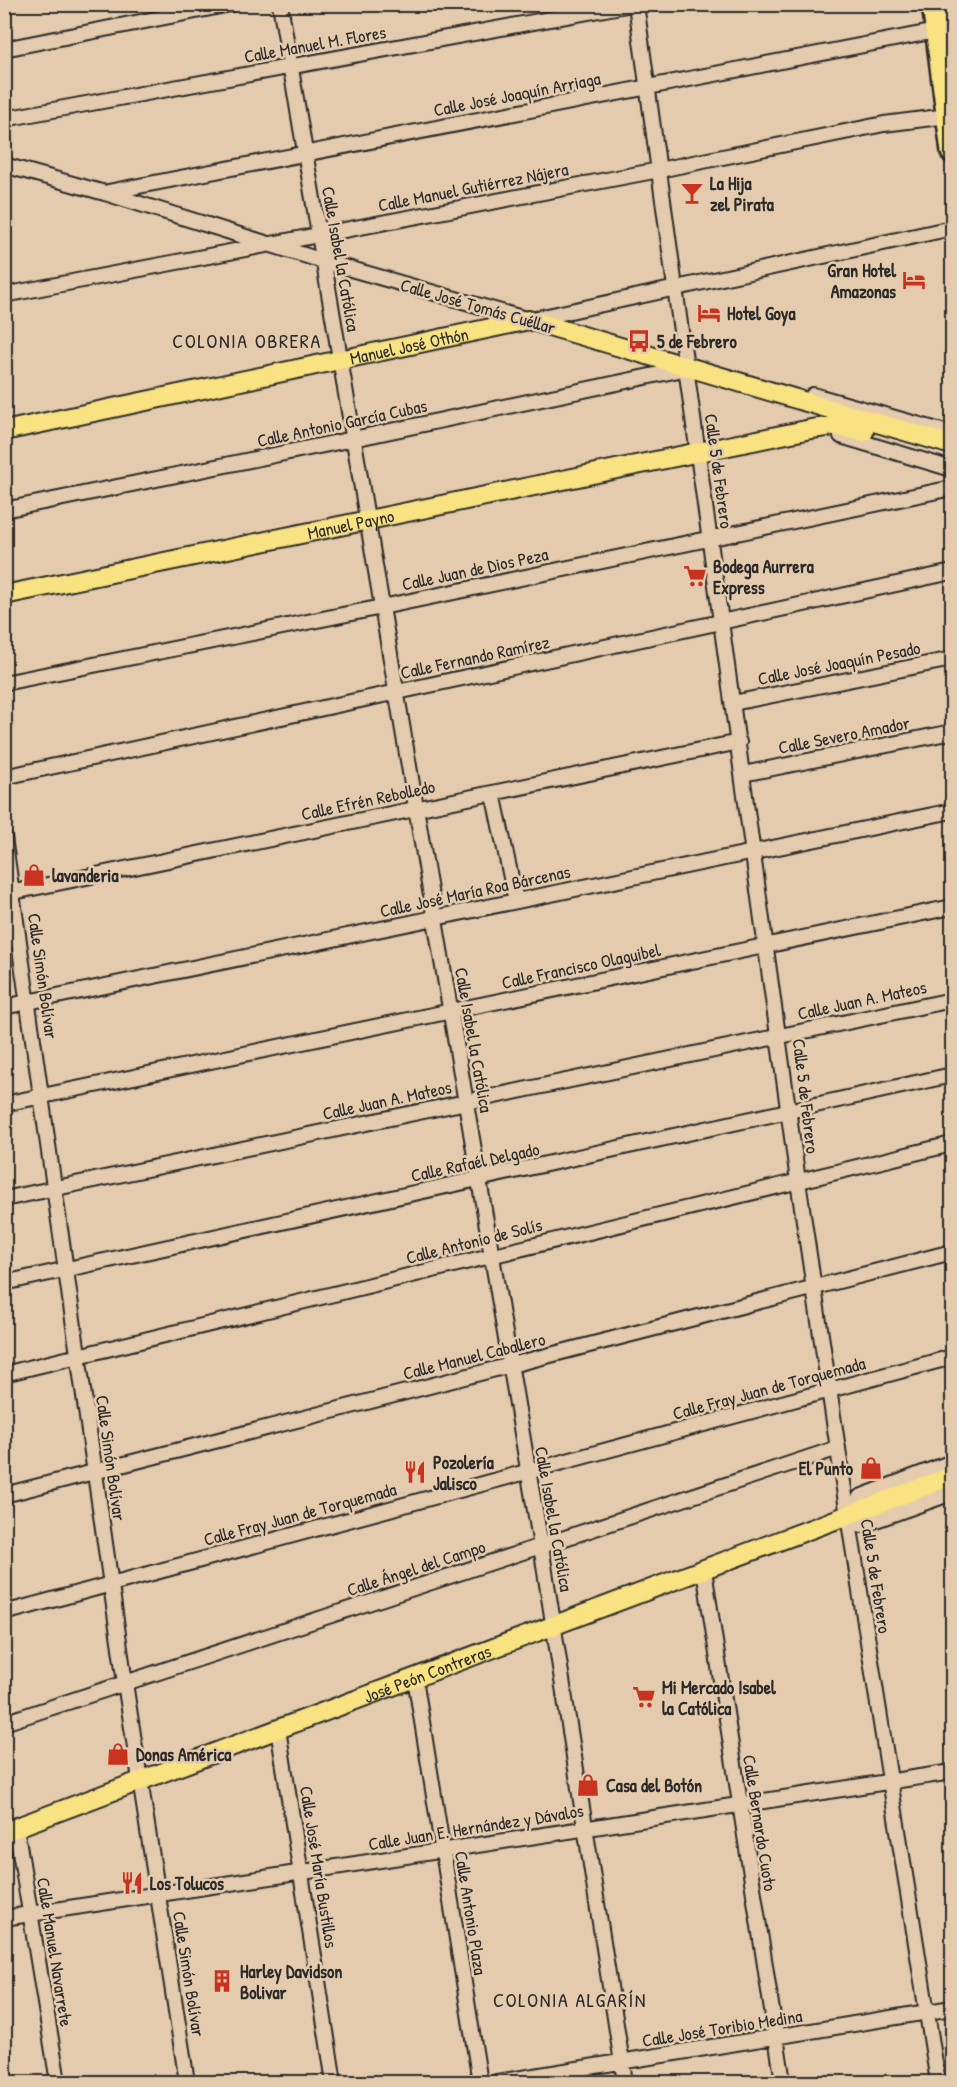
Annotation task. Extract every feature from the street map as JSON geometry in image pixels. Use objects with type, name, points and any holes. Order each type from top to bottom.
[{"type":"highway","points":[[933,4],[952,152]]},
{"type":"main road","name":"Manuel José Othón","points":[[4,431],[529,320]]},
{"type":"main road","name":"Calle José Tomás Cuéllar","points":[[529,320],[952,446]]},
{"type":"main road","points":[[698,454],[811,429],[843,426],[952,459]]},
{"type":"main road","name":"Manuel Payno","points":[[4,596],[698,454]]},
{"type":"main road","name":"José Peón Contreras","points":[[10,1829],[952,1476]]},
{"type":"street","points":[[4,49],[231,4]]},
{"type":"street","name":"Calle Isabel la Católica","points":[[280,4],[541,1546],[625,2082]]},
{"type":"street","name":"Calle Manuel M. Flores","points":[[4,119],[634,4]]},
{"type":"street","name":"Calle 5 de Febrero","points":[[634,4],[648,86],[711,538],[798,1181],[848,1516],[938,2082]]},
{"type":"street","name":"Calle José Joaquín Arriaga","points":[[105,192],[936,31]]},
{"type":"street","name":"Calle Manuel Gutiérrez Nájera","points":[[4,295],[659,170],[884,124],[948,116]]},
{"type":"street","name":"Calle José Tomás Cuéllar","points":[[4,165],[105,192],[323,261],[529,320]]},
{"type":"street","name":"Manuel José Othón","points":[[529,320],[952,228]]},
{"type":"street","name":"Calle Antonio García Cubas","points":[[4,510],[353,439],[701,364],[952,434]]},
{"type":"street","points":[[744,444],[771,445],[813,436],[840,436],[952,469]]},
{"type":"street","name":"Calle Juan de Dios Peza","points":[[4,683],[952,488]]},
{"type":"street","name":"Calle Fernando Ramírez","points":[[4,777],[952,572]]},
{"type":"street","name":"Calle José Joaquín Pesado","points":[[733,703],[952,659]]},
{"type":"street","name":"Calle Severo Amador","points":[[743,774],[952,732]]},
{"type":"street","name":"Calle Efrén Rebolledo","points":[[8,893],[739,742]]},
{"type":"street","points":[[493,793],[516,901]]},
{"type":"street","name":"Calle José María Roa Bárcenas","points":[[4,1007],[952,811]]},
{"type":"street","name":"Calle Simón Bolívar","points":[[4,837],[8,893],[29,1002],[125,1683],[187,2082]]},
{"type":"street","name":"Calle Francisco Olaguibel","points":[[4,1104],[952,907]]},
{"type":"street","name":"Calle Juan A. Mateos","points":[[4,1199],[952,1000]]},
{"type":"street","name":"Calle Rafaél Delgado","points":[[4,1283],[952,1075]]},
{"type":"street","name":"Calle Antonio de Solís","points":[[4,1374],[952,1144]]},
{"type":"street","name":"Calle Manuel Caballero","points":[[4,1495],[952,1252]]},
{"type":"street","name":"Calle Fray Juan de Torquemada","points":[[4,1613],[952,1357]]},
{"type":"street","name":"Calle Ángel del Campo","points":[[4,1723],[838,1448]]},
{"type":"street","name":"José Peón Contreras","points":[[848,1516],[860,1497],[952,1462]]},
{"type":"street","points":[[848,1516],[862,1525],[952,1493]]},
{"type":"street","name":"Calle Bernardo Cuoto","points":[[704,1570],[783,2082]]},
{"type":"street","name":"Calle Antonio Plaza","points":[[415,1678],[480,2082]]},
{"type":"street","name":"Calle José María Bustillos","points":[[278,1729],[334,2082]]},
{"type":"street","name":"Calle Juan E. Hernández y Dávalos","points":[[4,1918],[952,1772]]},
{"type":"street","name":"Calle Manuel Navarrete","points":[[10,1829],[30,1914],[58,2082]]},
{"type":"street","name":"Calle José Toribio Medina","points":[[497,2082],[952,2008]]},
{"type":"railway","points":[[948,4],[952,35]]},
{"type":"place","name":"La Hija zel Pirata","points":[[692,193]]},
{"type":"place","name":"Gran Hotel Amazonas","points":[[914,280]]},
{"type":"place","name":"Hotel Goya","points":[[709,313]]},
{"type":"place","name":"5 de Febrero","points":[[639,341]]},
{"type":"place","name":"Bodega Aurrera Express","points":[[695,576]]},
{"type":"place","name":"lavanderia","points":[[34,875]]},
{"type":"place","name":"El Punto","points":[[871,1468]]},
{"type":"place","name":"Pozolería Jalisco","points":[[415,1472]]},
{"type":"place","name":"Mi Mercado Isabel la Católica","points":[[644,1697]]},
{"type":"place","name":"Donas América","points":[[118,1754]]},
{"type":"place","name":"Casa del Botón","points":[[588,1785]]},
{"type":"place","name":"Los Tolucos","points":[[132,1883]]},
{"type":"place","name":"Harley Davidson Bolivar","points":[[222,1981]]},
{"type":"district","name":"COLONIA OBRERA","points":[[247,340]]},
{"type":"district","name":"COLONIA ALGARÍN","points":[[570,1999]]}]
